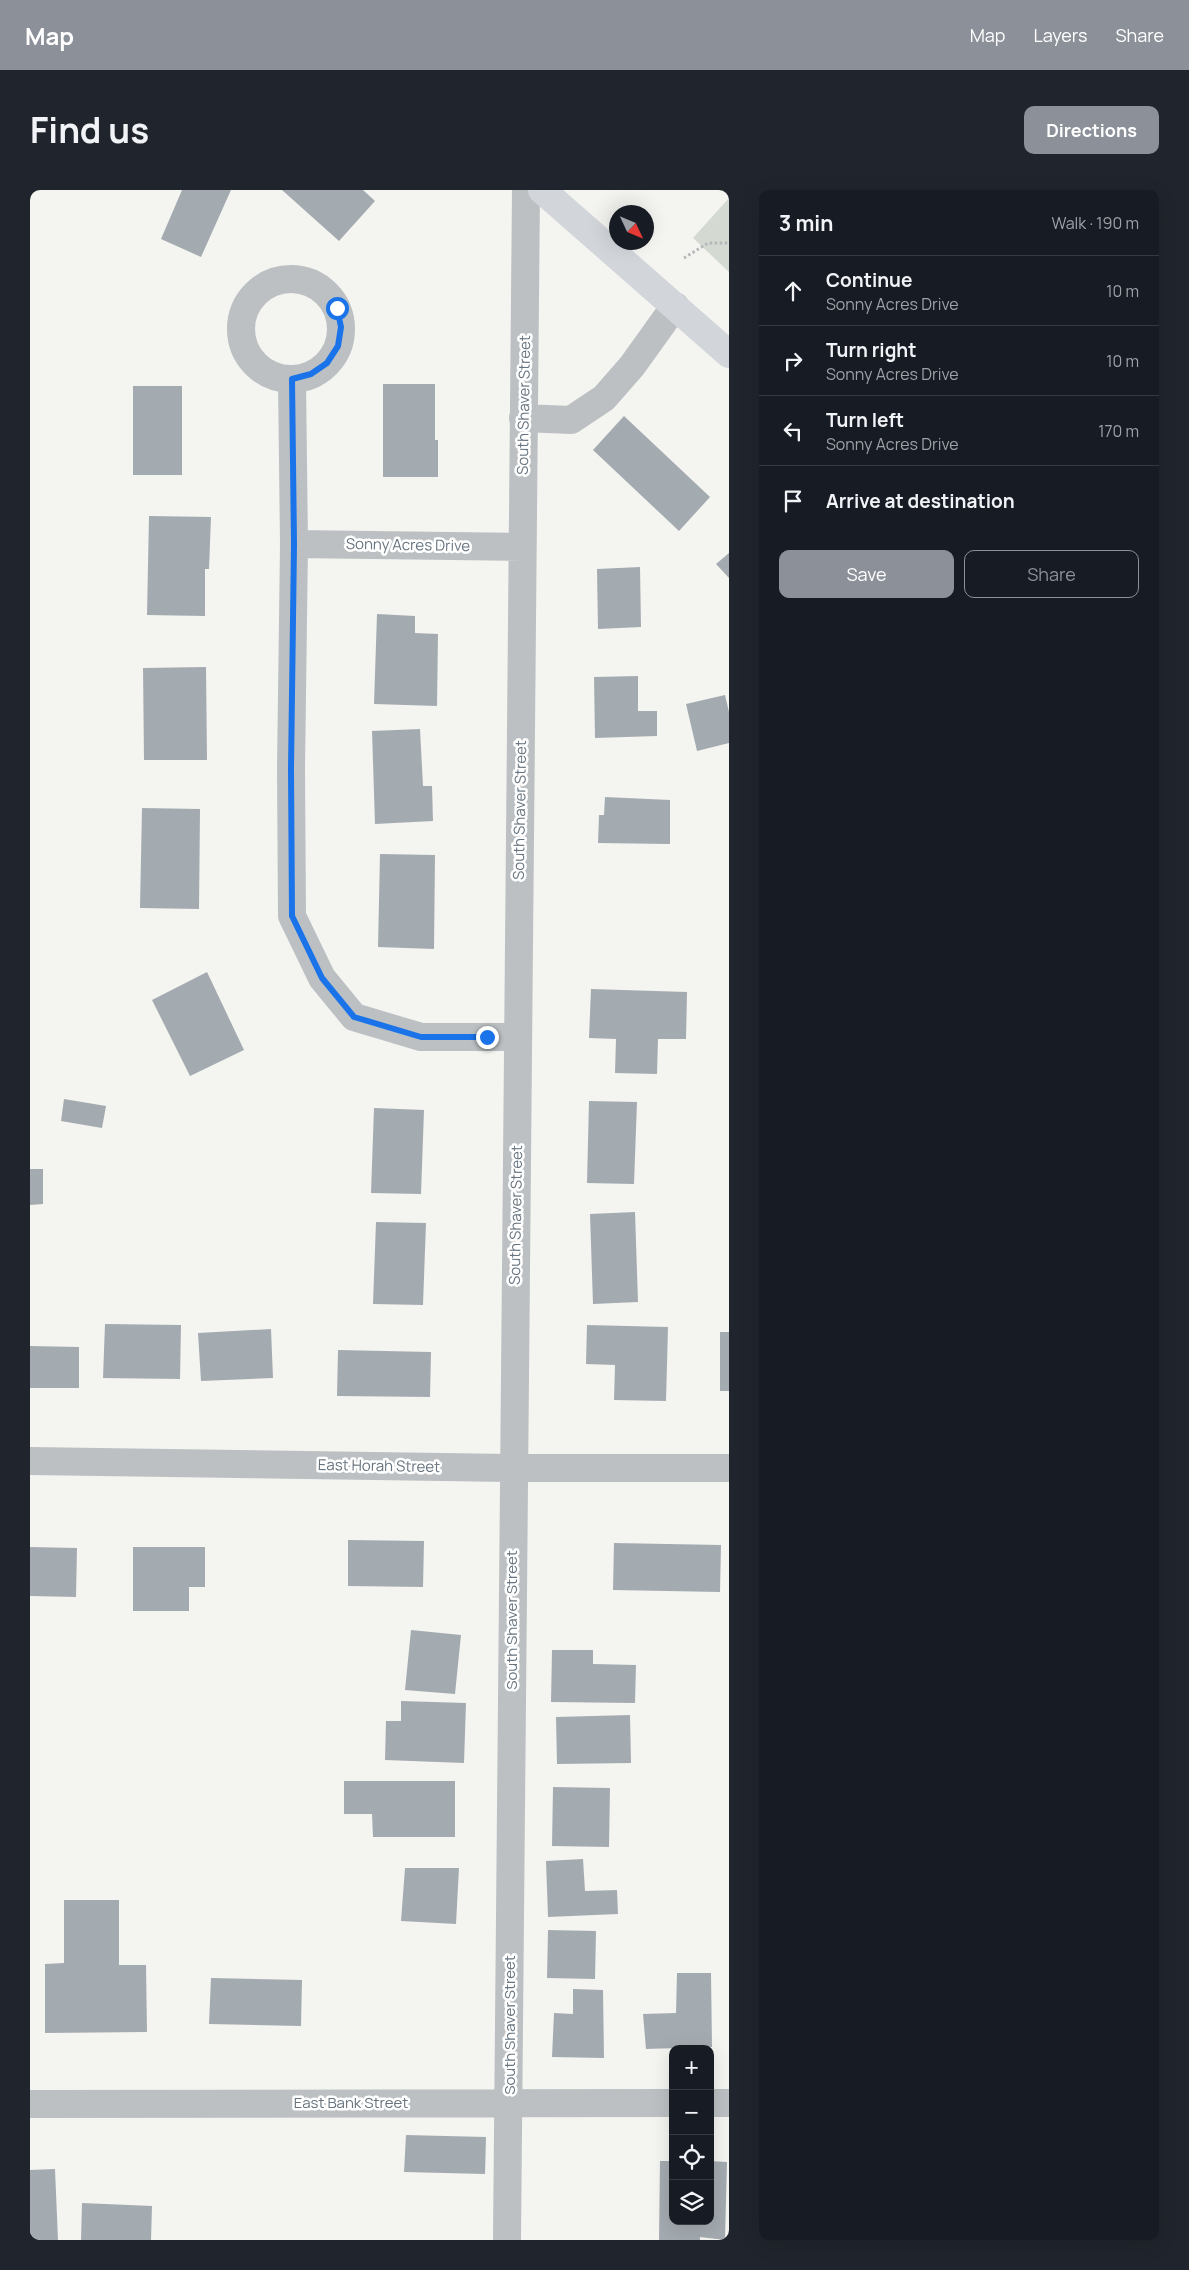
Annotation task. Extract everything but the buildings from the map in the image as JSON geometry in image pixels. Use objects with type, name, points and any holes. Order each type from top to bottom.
[{"type":"main road","points":[[542,190],[729,354]]},
{"type":"street","name":"South Shaver Street","points":[[507,2240],[510,2103],[513,1468],[526,190]]},
{"type":"street","points":[[524,418],[571,420],[604,398],[632,366],[675,306]]},
{"type":"street","points":[[292,379],[294,544],[291,769],[292,916],[322,978],[354,1017],[421,1037],[517,1037]]},
{"type":"street","name":"Sonny Acres Drive","points":[[294,544],[522,547]]},
{"type":"street","name":"East Horah Street","points":[[30,1461],[513,1468],[729,1468]]},
{"type":"street","name":"East Bank Street","points":[[30,2104],[669,2103]]},
{"type":"street","points":[[714,2103],[729,2103]]},
{"type":"path","points":[[684,258],[708,243],[729,243]]},
{"type":"shaded area","points":[[729,198],[729,272],[693,238]]},
{"type":"route","points":[[337,308],[341,327],[338,346],[327,363],[311,374],[292,379],[294,544],[291,769],[292,916],[322,978],[354,1017],[421,1037],[487,1037]]}]
